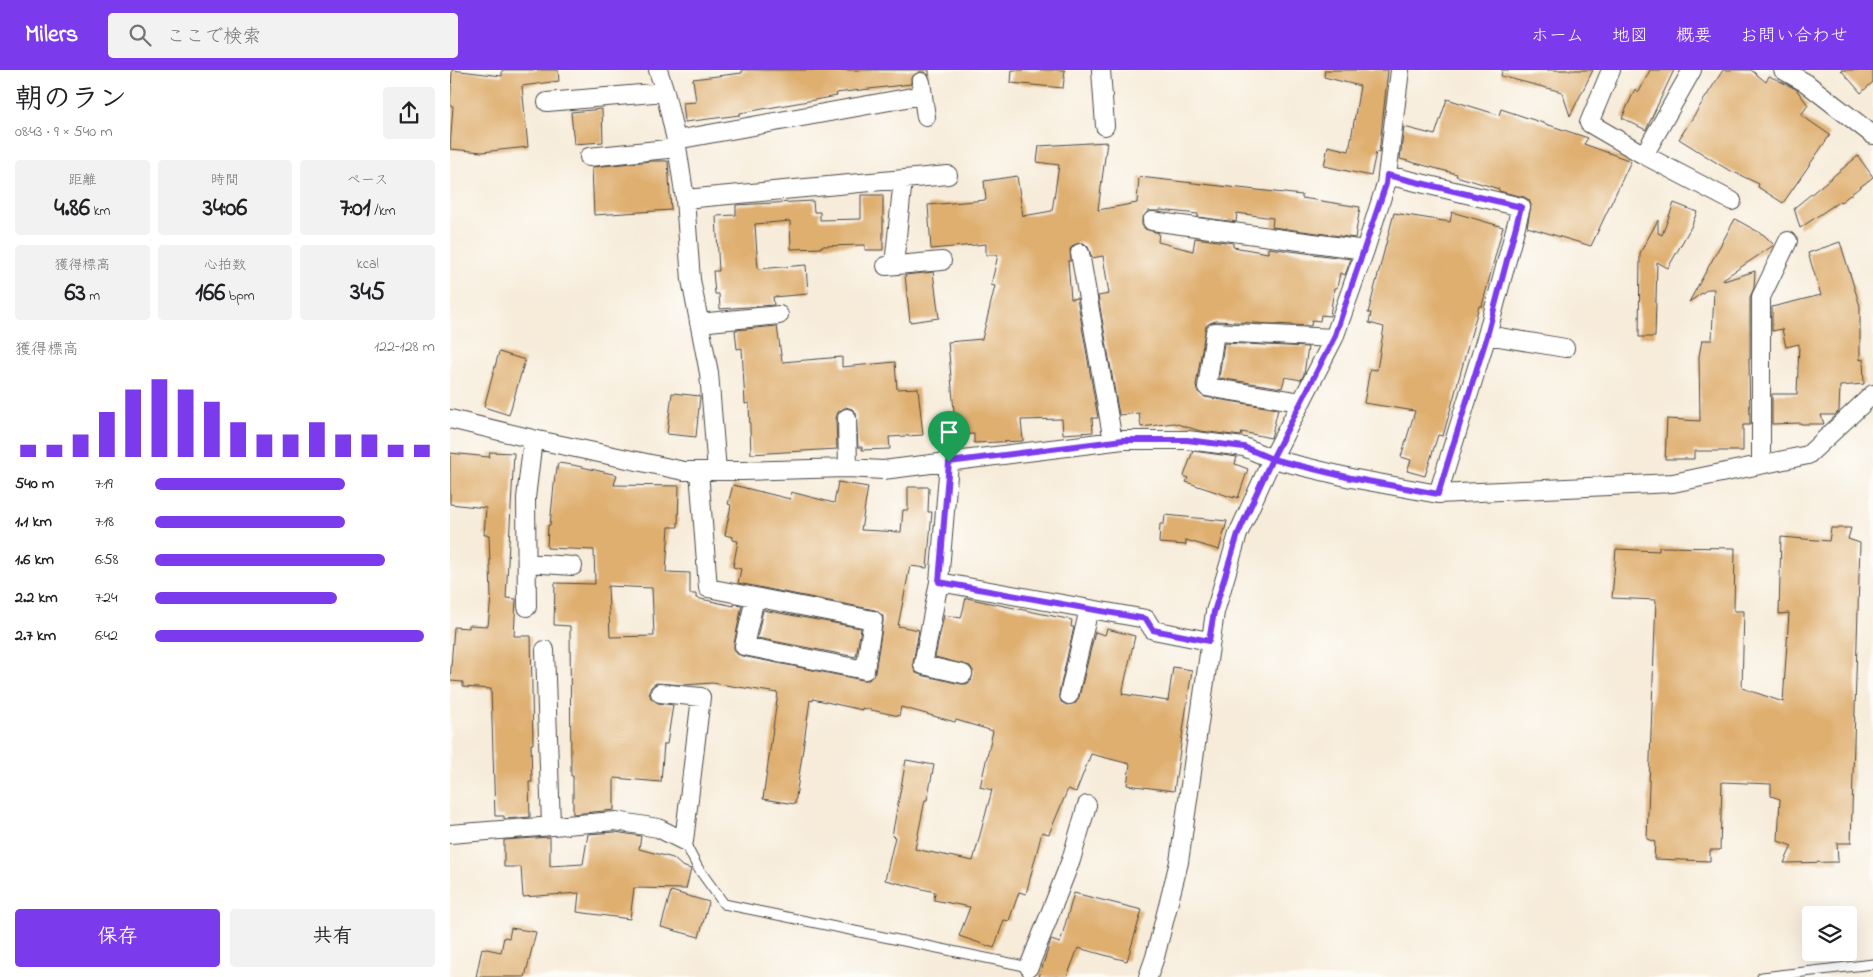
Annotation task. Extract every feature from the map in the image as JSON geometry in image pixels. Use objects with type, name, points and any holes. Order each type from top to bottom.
[{"type":"street","points":[[658,70],[677,144],[685,199],[691,280],[709,373],[717,471]]},
{"type":"street","points":[[1101,70],[1105,126]]},
{"type":"street","points":[[1148,977],[1155,957],[1179,862],[1214,612],[1238,534],[1272,459],[1334,338],[1386,184],[1400,70]]},
{"type":"street","points":[[1611,70],[1589,123],[1644,156],[1732,201]]},
{"type":"street","points":[[1644,156],[1692,70]]},
{"type":"street","points":[[1783,70],[1806,83],[1873,135]]},
{"type":"street","points":[[588,157],[677,144],[922,89],[926,117]]},
{"type":"street","points":[[547,102],[665,92]]},
{"type":"street","points":[[685,199],[948,175]]},
{"type":"street","points":[[1387,175],[1521,207],[1487,336],[1438,494]]},
{"type":"street","points":[[902,179],[890,265],[942,261]]},
{"type":"street","points":[[1152,221],[1364,250]]},
{"type":"street","points":[[1761,465],[1761,297],[1788,241]]},
{"type":"street","points":[[1080,253],[1113,441]]},
{"type":"street","points":[[699,323],[779,315]]},
{"type":"street","points":[[1301,402],[1207,387],[1215,332],[1334,338]]},
{"type":"street","points":[[1487,336],[1565,348]]},
{"type":"street","points":[[450,419],[533,439],[684,471],[848,468],[883,470],[1113,441],[1187,440],[1244,447],[1272,459],[1351,478],[1438,494],[1673,483],[1808,455],[1873,394]]},
{"type":"street","points":[[847,418],[848,468]]},
{"type":"street","points":[[528,607],[526,498],[533,439]]},
{"type":"street","points":[[949,462],[939,582],[924,665],[963,674]]},
{"type":"street","points":[[699,471],[708,588],[873,620],[865,670],[744,646],[755,598]]},
{"type":"street","points":[[527,563],[573,566]]},
{"type":"street","points":[[939,582],[1146,619],[1153,630],[1209,641]]},
{"type":"street","points":[[1069,695],[1089,609]]},
{"type":"street","points":[[545,650],[552,825]]},
{"type":"street","points":[[450,834],[616,821],[658,828],[684,841],[701,698],[660,693]]},
{"type":"street","points":[[1029,972],[1071,860],[1087,805]]},
{"type":"lane","points":[[684,841],[698,868],[724,904],[1029,972]]},
{"type":"lane","points":[[1762,977],[1873,964]]},
{"type":"building","points":[[452,70],[502,76],[502,70],[558,70],[559,81],[522,86],[528,147],[482,152],[450,149],[453,106],[450,106]]},
{"type":"building","points":[[742,70],[929,70],[929,76],[924,72],[919,72],[911,78],[911,84],[836,93],[837,96],[740,113],[740,115],[685,122],[683,103],[696,102],[693,79],[742,73]]},
{"type":"building","points":[[1012,70],[1065,70],[1063,88],[1011,83]]},
{"type":"building","points":[[1325,70],[1388,70],[1379,153],[1376,152],[1371,176],[1324,166],[1328,146],[1349,151],[1360,86],[1324,77]]},
{"type":"building","points":[[1502,70],[1593,70],[1570,116],[1562,92],[1501,76]]},
{"type":"building","points":[[1650,70],[1674,70],[1646,130],[1622,118],[1635,89],[1639,92]]},
{"type":"building","points":[[1723,70],[1751,70],[1766,82],[1769,76],[1796,89],[1808,105],[1801,115],[1830,135],[1783,203],[1758,187],[1759,184],[1725,168],[1679,139]]},
{"type":"building","points":[[1841,70],[1873,70],[1873,82],[1861,93]]},
{"type":"building","points":[[1447,99],[1499,115],[1501,109],[1588,138],[1584,144],[1631,161],[1591,246],[1527,227],[1531,205],[1529,200],[1524,197],[1499,191],[1499,189],[1456,176],[1457,174],[1400,159],[1404,127],[1435,135]]},
{"type":"building","points":[[602,109],[603,142],[574,144],[571,112]]},
{"type":"building","points":[[1107,142],[1098,210],[1137,203],[1139,177],[1302,195],[1302,198],[1360,207],[1355,238],[1272,227],[1273,218],[1237,213],[1236,222],[1198,217],[1198,214],[1160,210],[1148,211],[1142,219],[1142,225],[1145,229],[1159,233],[1158,242],[1193,251],[1195,238],[1233,243],[1233,247],[1268,253],[1268,248],[1351,259],[1345,275],[1340,273],[1337,288],[1334,288],[1330,316],[1321,315],[1320,321],[1312,320],[1311,326],[1216,321],[1206,326],[1196,385],[1197,391],[1205,397],[1278,409],[1271,438],[1242,432],[1241,436],[1200,431],[1174,423],[1141,427],[1139,413],[1119,415],[1098,296],[1109,294],[1103,256],[1092,258],[1088,247],[1084,243],[1074,245],[1070,249],[1071,261],[1068,261],[1071,299],[1077,298],[1098,418],[1092,418],[1093,432],[1063,434],[1062,419],[1021,420],[1023,441],[974,443],[974,434],[956,435],[948,342],[982,339],[995,286],[991,285],[998,255],[986,255],[986,244],[931,249],[928,205],[986,200],[984,181],[1017,176],[1023,216],[1052,211],[1059,165],[1037,162],[1039,146]]},
{"type":"building","points":[[1858,156],[1873,177],[1841,202],[1800,228],[1794,208]]},
{"type":"building","points":[[668,161],[671,210],[594,215],[592,167]]},
{"type":"building","points":[[861,195],[883,195],[883,250],[865,250],[865,245],[791,249],[790,221],[755,224],[758,269],[806,265],[808,294],[773,297],[774,305],[720,309],[719,294],[715,294],[713,271],[719,271],[716,216],[736,215],[736,205],[813,201],[814,212],[820,212],[820,220],[861,219]]},
{"type":"building","points":[[1674,203],[1697,212],[1691,227],[1668,268],[1657,262],[1655,337],[1639,337],[1640,253],[1658,220],[1658,233],[1662,235]]},
{"type":"building","points":[[1452,212],[1503,227],[1482,306],[1479,306],[1443,436],[1438,435],[1425,476],[1407,471],[1411,460],[1401,457],[1415,411],[1364,403],[1370,369],[1377,370],[1384,327],[1369,323],[1371,313],[1368,313],[1394,213],[1450,222]]},
{"type":"building","points":[[1735,219],[1764,235],[1774,245],[1723,279],[1724,281],[1755,271],[1754,288],[1750,297],[1750,425],[1743,425],[1743,451],[1694,451],[1694,459],[1665,459],[1667,419],[1700,421],[1699,356],[1702,340],[1712,340],[1714,289],[1708,289],[1689,302]]},
{"type":"building","points":[[1840,242],[1860,306],[1860,360],[1863,359],[1864,384],[1840,386],[1839,411],[1835,415],[1821,415],[1824,424],[1772,424],[1772,394],[1797,394],[1799,344],[1786,347],[1782,329],[1772,331],[1772,307],[1821,295],[1808,253]]},
{"type":"building","points":[[933,272],[939,318],[910,322],[905,275]]},
{"type":"building","points":[[777,326],[782,362],[842,357],[842,367],[895,362],[897,389],[918,388],[923,435],[889,437],[890,449],[862,450],[862,447],[858,447],[856,413],[846,407],[838,412],[836,418],[837,449],[751,454],[749,403],[745,404],[742,348],[737,349],[735,330]]},
{"type":"building","points":[[1224,343],[1308,347],[1304,374],[1301,380],[1285,377],[1282,388],[1219,378]]},
{"type":"building","points":[[499,352],[525,360],[509,415],[484,407]]},
{"type":"building","points":[[672,393],[700,396],[696,437],[667,434]]},
{"type":"building","points":[[1193,451],[1237,457],[1235,464],[1248,469],[1238,498],[1186,482],[1188,478],[1184,476]]},
{"type":"building","points":[[490,452],[514,453],[506,598],[516,599],[514,636],[531,636],[533,744],[531,744],[532,782],[529,782],[530,817],[504,819],[504,816],[495,816],[491,689],[463,687],[463,682],[450,681],[454,627],[469,628],[469,625],[488,626],[491,597],[489,535],[484,535],[486,508],[450,504],[450,453],[489,457]]},
{"type":"building","points":[[558,463],[617,475],[614,485],[679,486],[678,527],[669,527],[666,572],[690,573],[690,594],[696,594],[696,598],[734,606],[734,604],[742,605],[734,644],[737,654],[863,680],[869,680],[875,672],[883,616],[875,610],[738,583],[741,569],[733,567],[738,541],[733,540],[733,537],[725,535],[731,505],[728,504],[733,485],[790,499],[791,492],[834,503],[838,482],[868,487],[861,530],[901,532],[903,510],[908,510],[908,487],[929,487],[928,512],[932,512],[927,568],[910,566],[898,626],[919,630],[913,663],[916,673],[961,684],[967,684],[971,681],[973,671],[970,666],[935,657],[944,615],[961,618],[966,598],[1072,620],[1071,627],[1074,627],[1059,693],[1061,702],[1067,705],[1076,703],[1079,697],[1095,632],[1105,635],[1107,629],[1135,636],[1122,694],[1168,701],[1173,667],[1192,670],[1174,791],[1127,785],[1130,764],[1091,754],[1076,792],[1068,789],[1049,834],[1042,832],[1026,894],[1019,892],[1009,921],[1004,920],[994,948],[959,936],[970,907],[934,900],[935,892],[885,880],[895,837],[892,836],[906,760],[934,765],[915,849],[973,861],[992,790],[980,787],[993,731],[901,707],[899,716],[813,699],[813,701],[810,700],[795,804],[763,799],[778,693],[712,683],[684,685],[656,683],[649,692],[651,698],[658,703],[673,705],[667,744],[664,744],[661,782],[614,778],[614,810],[573,814],[570,626],[554,625],[555,583],[595,584],[594,550],[547,548],[548,525],[550,525]],"holes":[[[608,586],[652,588],[654,636],[610,637]]]},
{"type":"building","points":[[1165,515],[1227,521],[1219,550],[1186,540],[1186,545],[1159,543],[1160,524],[1164,524]]},
{"type":"building","points":[[1831,528],[1851,528],[1848,539],[1860,543],[1851,843],[1837,843],[1838,862],[1784,863],[1792,846],[1778,841],[1780,799],[1771,796],[1771,784],[1722,782],[1720,850],[1710,850],[1710,861],[1654,859],[1655,842],[1647,839],[1656,600],[1612,598],[1616,549],[1659,551],[1659,547],[1735,548],[1734,611],[1744,611],[1742,688],[1783,702],[1789,613],[1779,614],[1781,537],[1829,541]]},
{"type":"building","points":[[763,610],[861,628],[856,657],[757,638]]},
{"type":"building","points":[[615,832],[641,836],[639,849],[673,858],[682,866],[691,869],[686,889],[634,888],[630,919],[577,912],[579,893],[523,897],[521,867],[504,867],[504,840],[550,837],[550,866],[583,864],[588,834]]},
{"type":"building","points":[[671,891],[709,902],[699,937],[661,927]]},
{"type":"building","points":[[1074,893],[1142,910],[1127,961],[1078,948],[1067,977],[1039,977],[1051,940],[1060,943]]},
{"type":"building","points":[[511,928],[536,932],[525,977],[476,977],[482,948],[501,952],[504,937],[509,938]]},
{"type":"route","points":[[949,462],[939,582],[1146,619],[1153,630],[1209,641],[1214,612],[1238,534],[1272,459],[1351,478],[1438,494],[1487,336],[1521,207],[1387,175],[1386,184],[1334,338],[1272,459],[1244,447],[1187,440],[1123,440],[949,462]]}]
